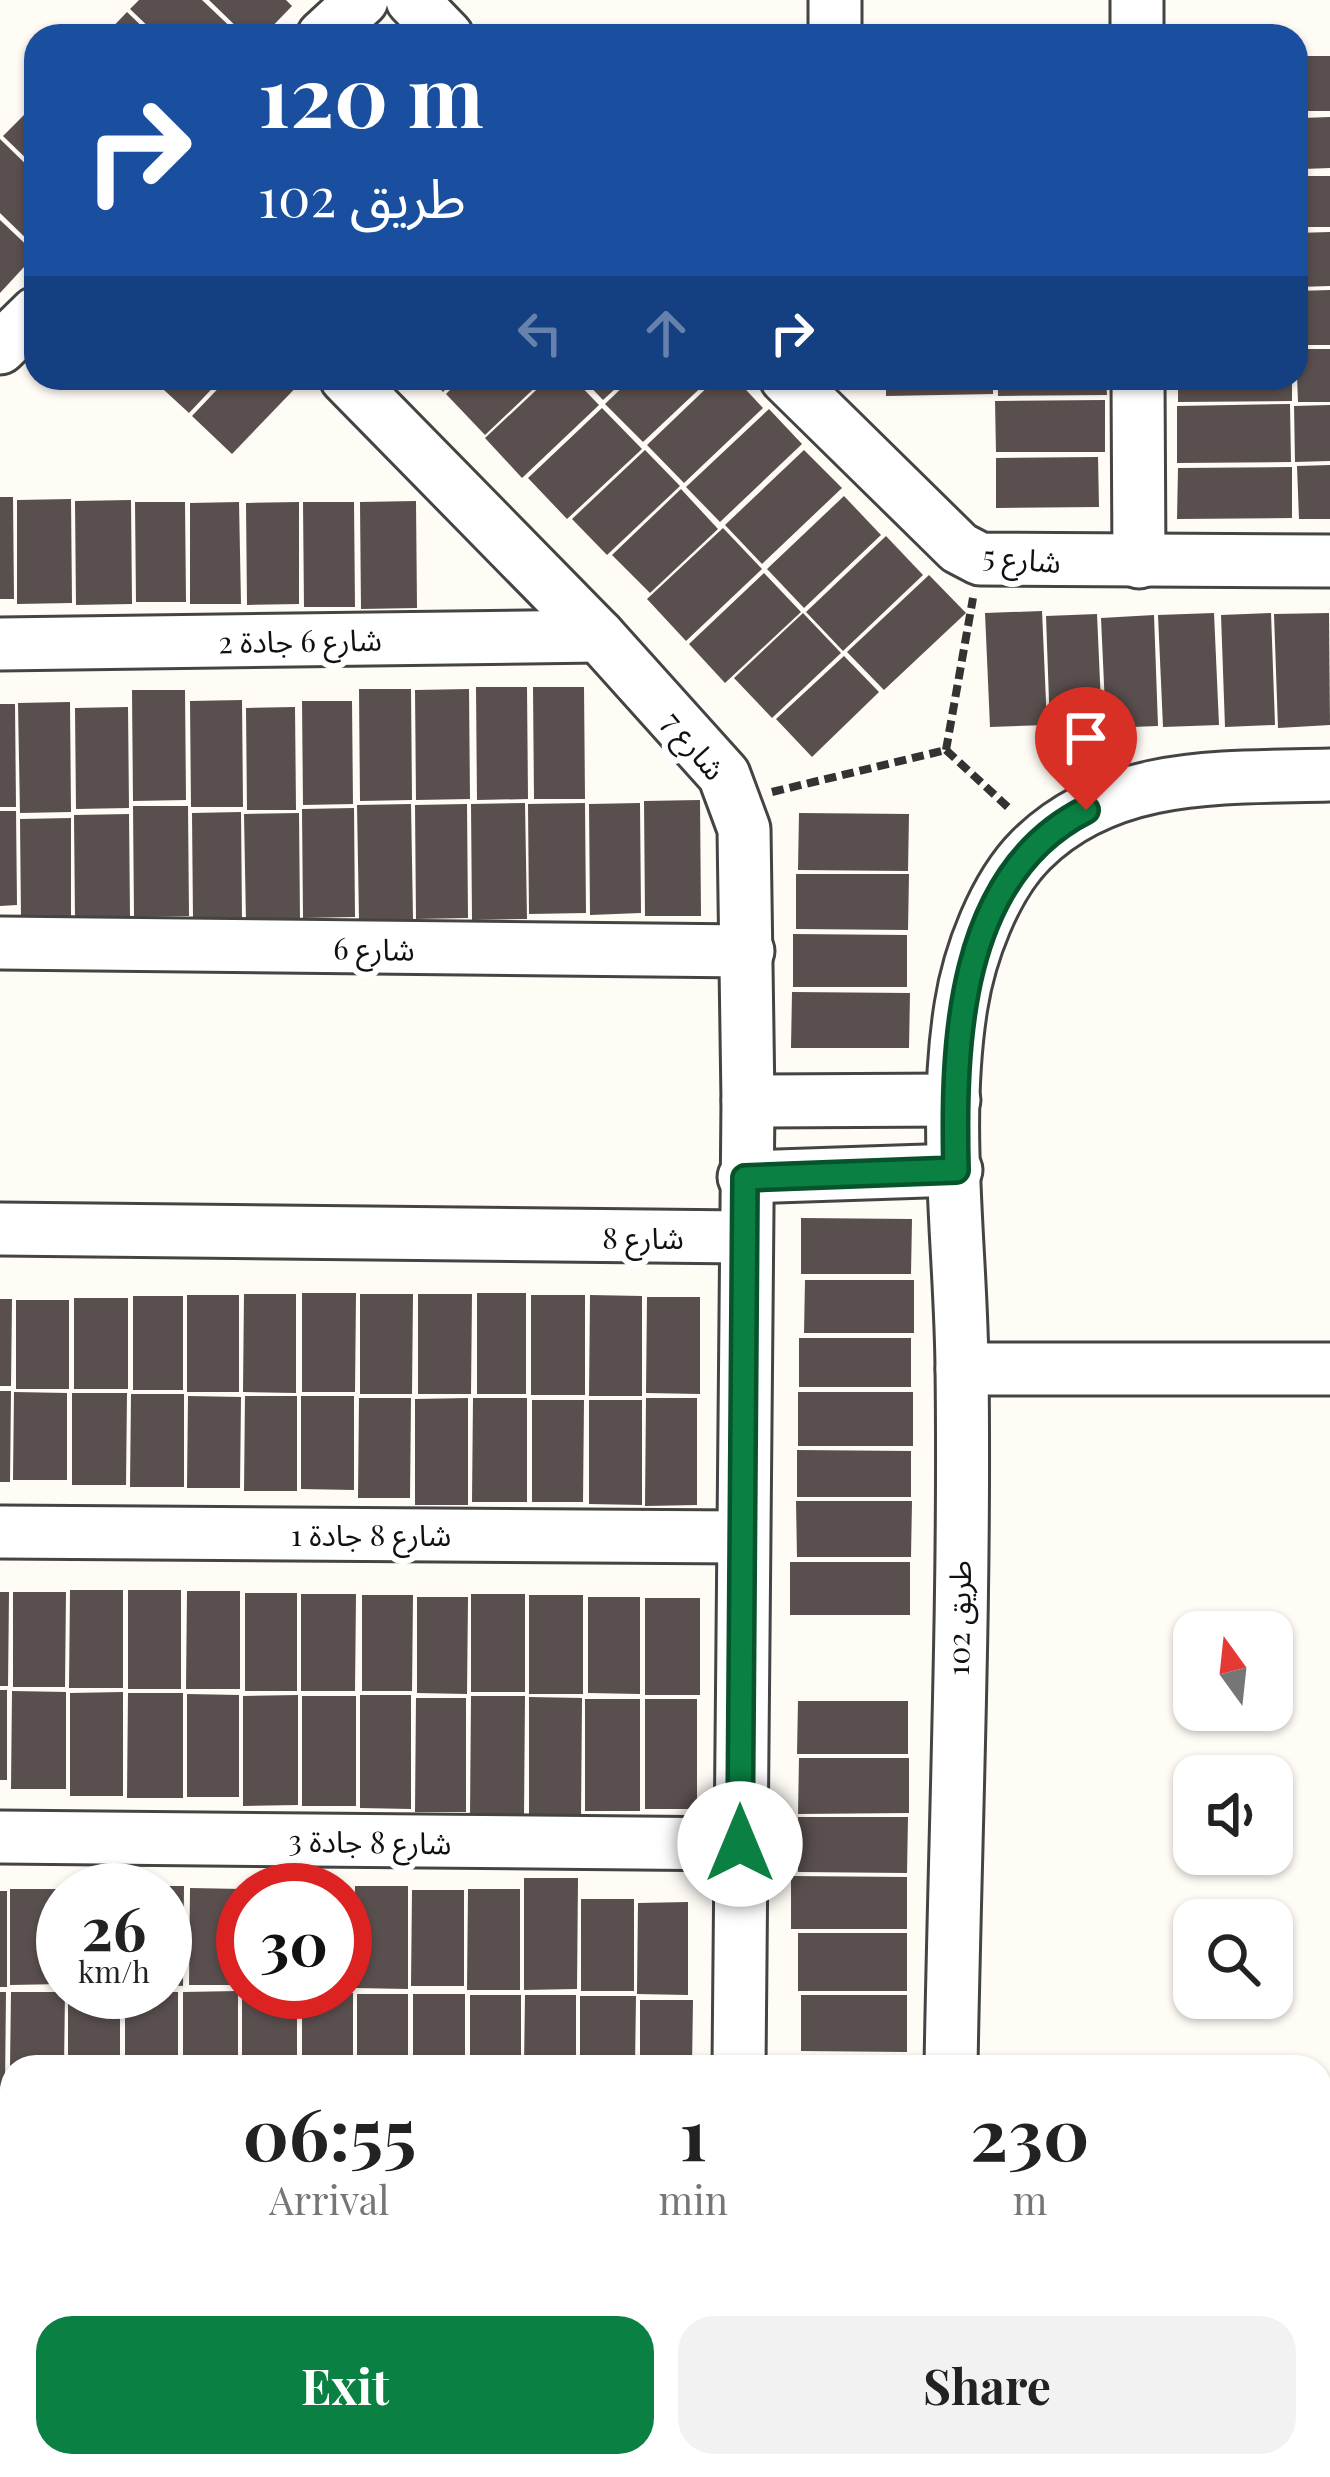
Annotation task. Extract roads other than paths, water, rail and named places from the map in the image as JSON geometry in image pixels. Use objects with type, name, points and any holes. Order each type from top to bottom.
[{"type":"street","points":[[336,24],[362,0]]},
{"type":"street","points":[[412,0],[435,24]]},
{"type":"street","points":[[0,348],[24,325]]},
{"type":"street","name":"شارع 7","points":[[358,390],[599,636],[724,775],[736,800],[744,829],[748,951],[744,1237]]},
{"type":"street","points":[[1138,390],[1139,562]]},
{"type":"street","name":"شارع 5","points":[[836,403],[959,548],[980,559],[1330,562]]},
{"type":"street","name":"شارع 6 جادة 2","points":[[0,644],[599,636]]},
{"type":"street","name":"طريق 102","points":[[951,2055],[962,1369],[954,1100],[961,1005],[976,947],[1004,891],[1043,839],[1064,821],[1108,799],[1181,779],[1330,775]]},
{"type":"street","name":"شارع 6","points":[[0,943],[748,951]]},
{"type":"street","points":[[748,1101],[954,1100]]},
{"type":"street","points":[[745,1178],[956,1170]]},
{"type":"street","name":"شارع 8","points":[[0,1229],[744,1237]]},
{"type":"street","points":[[739,2055],[744,1237]]},
{"type":"street","points":[[962,1369],[1330,1369]]},
{"type":"street","name":"شارع 8 جادة 1","points":[[0,1532],[742,1537]]},
{"type":"street","name":"شارع 8 جادة 3","points":[[0,1838],[740,1844]]}]
